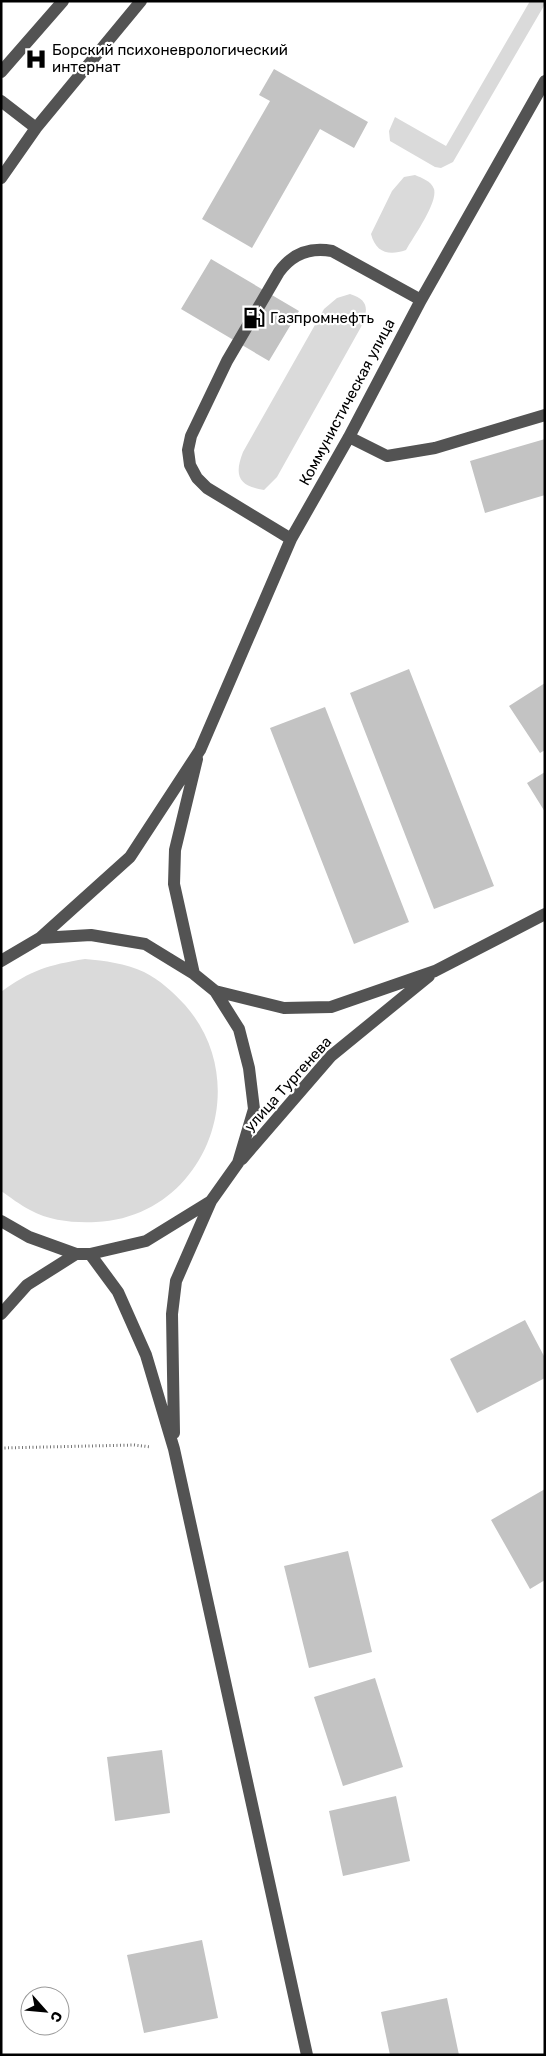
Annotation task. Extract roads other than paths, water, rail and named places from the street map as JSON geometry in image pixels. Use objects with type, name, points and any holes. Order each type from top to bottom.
[{"type":"street","points":[[1,72],[63,1]]},
{"type":"street","points":[[1,178],[36,128],[141,1]]},
{"type":"street","name":"Коммунистическая улица","points":[[194,974],[174,884],[176,850],[200,750],[291,539],[349,437],[421,300],[545,81]]},
{"type":"street","points":[[1,101],[36,128]]},
{"type":"street","points":[[291,539],[207,488],[197,478],[190,465],[188,450],[191,436],[227,361],[279,272],[285,264],[302,253],[322,249],[332,251],[421,300]]},
{"type":"street","points":[[349,437],[387,456],[435,448],[545,415]]},
{"type":"street","name":"Коммунистическая улица","points":[[1,961],[40,938],[130,857],[200,750]]},
{"type":"street","name":"улица Тургенева","points":[[215,991],[284,1008],[331,1007],[435,971],[545,914]]},
{"type":"street","points":[[40,938],[91,935],[144,944],[194,974],[215,991],[239,1029],[249,1068],[254,1109],[238,1163],[211,1202],[176,1282],[172,1314],[174,1450]]},
{"type":"street","name":"улица Тургенева","points":[[238,1163],[331,1056],[435,971]]},
{"type":"street","points":[[1,1221],[29,1237],[76,1254],[90,1254],[146,1241],[211,1202]]},
{"type":"street","points":[[1,1314],[27,1285],[76,1254]]},
{"type":"street","points":[[90,1254],[118,1292],[146,1355],[174,1450],[307,2055]]},
{"type":"place","name":"Борский психоневрологический интернат","points":[[36,59]]},
{"type":"place","name":"Газпромнефть","points":[[254,318]]}]
